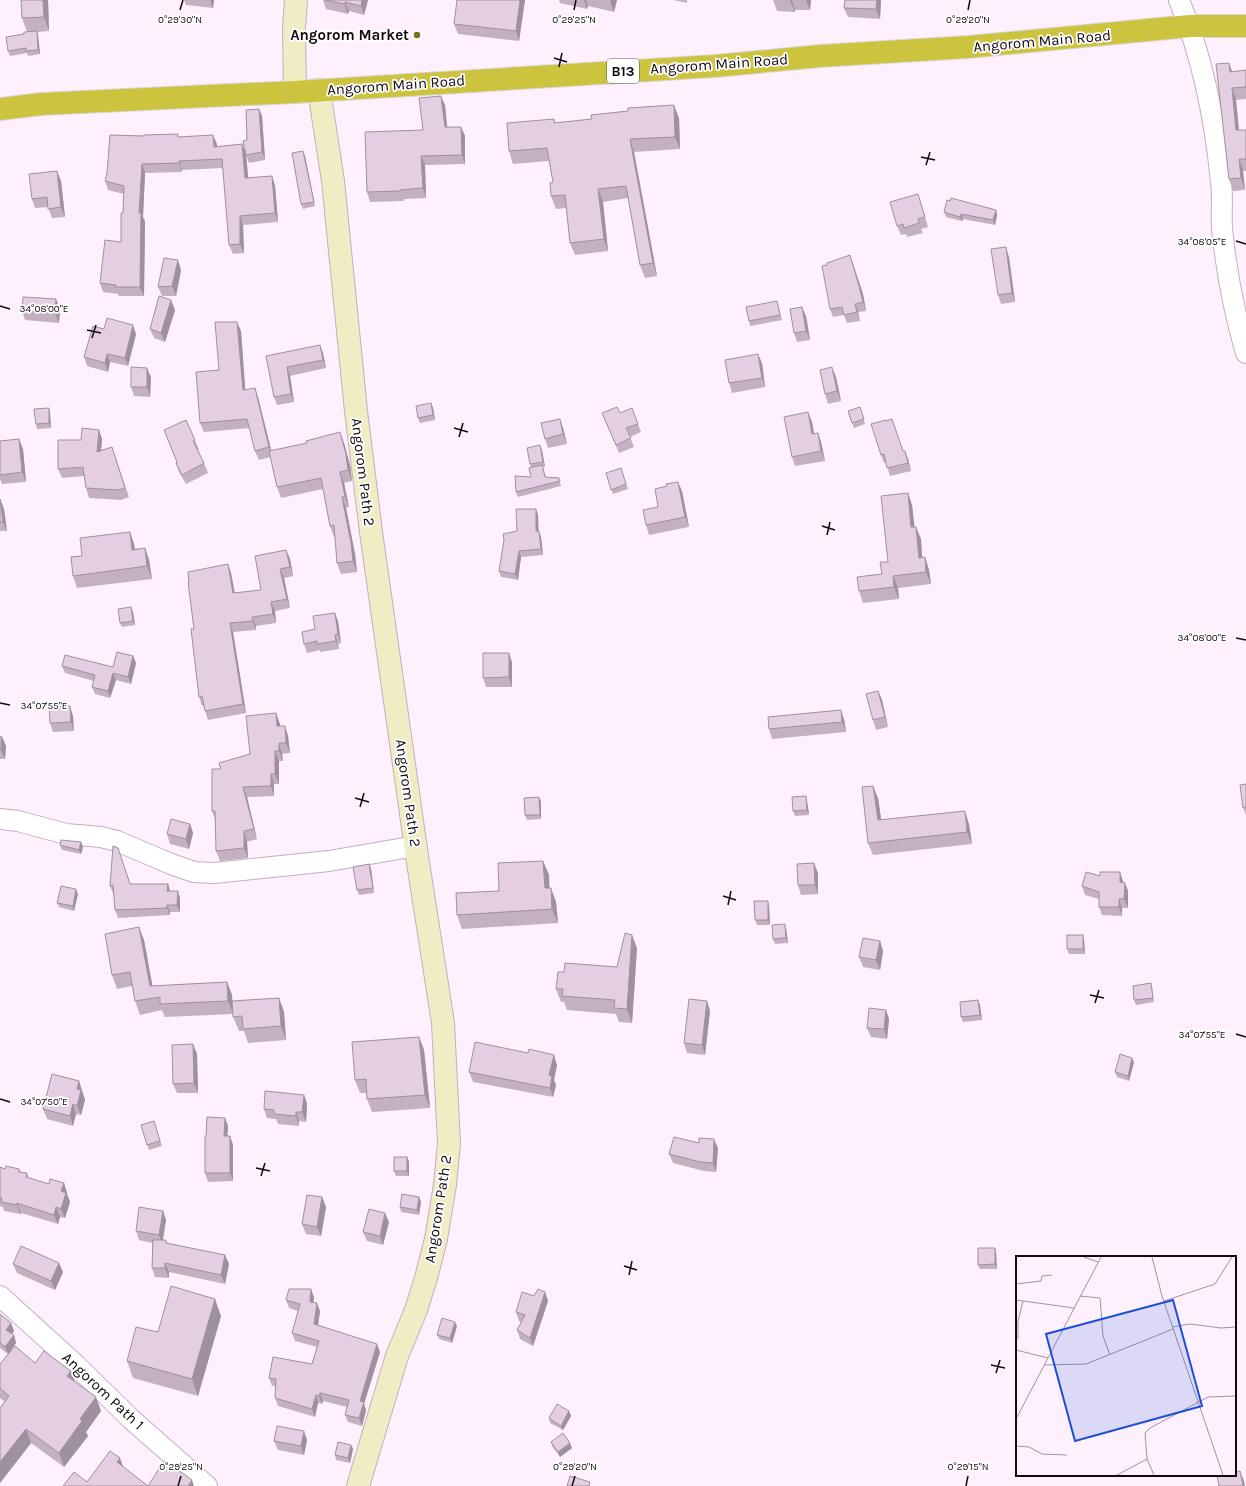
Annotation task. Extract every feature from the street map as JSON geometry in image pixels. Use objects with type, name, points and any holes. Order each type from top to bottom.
[{"type":"highway","name":"Angorom Main Road","points":[[0,109],[41,104],[296,92],[715,66],[820,56],[968,47],[1190,26],[1246,26]]},
{"type":"street","points":[[296,0],[294,29],[296,92]]},
{"type":"street","points":[[1179,0],[1190,26],[1206,83],[1221,184],[1222,227],[1228,272],[1237,320],[1246,353]]},
{"type":"street","name":"Angorom Path 2","points":[[319,90],[332,181],[356,411],[371,532],[442,1023],[449,1143],[446,1178],[436,1239],[426,1278],[416,1310],[397,1356],[358,1486]]},
{"type":"street","points":[[0,819],[18,821],[66,834],[101,837],[116,841],[194,872],[214,873],[329,861],[416,846]]},
{"type":"street","name":"Angorom Path 1","points":[[0,1296],[77,1366],[131,1419],[207,1486]]},
{"type":"building","points":[[21,0],[43,0],[44,17],[22,18]]},
{"type":"building","points":[[325,0],[362,0],[361,6],[345,2],[345,4]]},
{"type":"building","points":[[457,0],[520,0],[516,31],[454,24]]},
{"type":"building","points":[[845,0],[877,0],[876,9],[844,8]]},
{"type":"building","points":[[37,31],[38,50],[26,51],[26,48],[8,51],[6,37],[24,34],[24,32]]},
{"type":"building","points":[[1229,63],[1230,72],[1246,70],[1246,87],[1232,88],[1236,130],[1246,130],[1246,159],[1239,159],[1241,178],[1229,179],[1216,64]]},
{"type":"building","points":[[441,96],[445,127],[461,127],[462,155],[421,156],[423,188],[400,191],[367,192],[365,132],[423,130],[419,98]]},
{"type":"building","points":[[674,105],[675,137],[630,139],[653,263],[640,265],[626,186],[598,189],[604,239],[570,243],[565,195],[551,196],[550,183],[553,182],[547,148],[509,151],[507,123],[554,119],[554,123],[592,119],[591,115],[628,111],[628,108]]},
{"type":"building","points":[[259,109],[262,152],[246,155],[243,141],[247,140],[246,110]]},
{"type":"building","points":[[178,134],[178,137],[213,135],[214,147],[242,144],[245,178],[272,176],[275,213],[240,216],[240,244],[229,245],[222,159],[179,161],[179,163],[142,164],[139,213],[141,213],[140,287],[115,287],[116,285],[100,283],[105,240],[121,242],[121,213],[123,213],[124,186],[105,181],[110,135],[144,136]]},
{"type":"building","points":[[303,151],[314,202],[301,204],[292,153]]},
{"type":"building","points":[[57,171],[61,207],[48,209],[47,197],[32,199],[29,174]]},
{"type":"building","points":[[918,194],[925,217],[918,219],[919,223],[904,228],[903,224],[897,226],[890,202]]},
{"type":"building","points":[[951,198],[996,210],[993,220],[961,214],[960,217],[944,212],[947,200],[950,201]]},
{"type":"building","points":[[1006,247],[1012,293],[998,295],[991,249]]},
{"type":"building","points":[[850,255],[863,302],[855,304],[857,312],[844,315],[842,307],[830,309],[822,266]]},
{"type":"building","points":[[164,258],[178,260],[172,286],[158,287]]},
{"type":"building","points":[[159,296],[171,300],[161,333],[150,329]]},
{"type":"building","points":[[23,297],[56,299],[55,313],[22,311]]},
{"type":"building","points":[[777,301],[780,315],[749,321],[746,307]]},
{"type":"building","points":[[802,307],[806,331],[794,333],[790,309]]},
{"type":"building","points":[[107,318],[133,325],[125,358],[107,354],[105,363],[84,357],[93,326],[104,329]]},
{"type":"building","points":[[215,322],[237,322],[243,390],[255,388],[269,447],[255,451],[247,419],[200,423],[196,372],[219,370]]},
{"type":"building","points":[[320,345],[323,360],[287,367],[291,394],[274,397],[266,356]]},
{"type":"building","points":[[758,354],[762,378],[729,383],[725,360]]},
{"type":"building","points":[[131,367],[147,368],[147,387],[131,387]]},
{"type":"building","points":[[832,367],[837,391],[825,394],[820,370]]},
{"type":"building","points":[[431,403],[433,415],[418,418],[416,406]]},
{"type":"building","points":[[617,407],[620,413],[632,408],[638,424],[626,428],[631,438],[616,445],[602,413]]},
{"type":"building","points":[[860,407],[864,419],[852,423],[848,411]]},
{"type":"building","points":[[49,408],[49,423],[36,424],[34,409]]},
{"type":"building","points":[[808,412],[812,434],[818,433],[821,451],[792,457],[784,417]]},
{"type":"building","points":[[560,419],[563,434],[545,439],[541,423]]},
{"type":"building","points":[[892,419],[903,451],[905,451],[908,463],[887,468],[884,454],[881,455],[871,424]]},
{"type":"building","points":[[186,420],[195,440],[193,441],[204,463],[182,475],[164,430]]},
{"type":"building","points":[[82,428],[99,430],[97,452],[112,447],[125,488],[118,490],[86,488],[83,467],[58,469],[58,440],[81,440]]},
{"type":"building","points":[[340,432],[346,454],[348,470],[340,472],[345,496],[342,497],[353,561],[337,563],[334,525],[330,526],[321,478],[277,487],[269,451],[307,443],[306,441]]},
{"type":"building","points":[[19,439],[22,472],[0,475],[0,441]]},
{"type":"building","points":[[540,445],[543,462],[530,464],[527,448]]},
{"type":"building","points":[[542,465],[545,477],[559,478],[560,481],[516,492],[515,476],[531,477],[529,468]]},
{"type":"building","points":[[621,468],[626,484],[611,490],[606,473]]},
{"type":"building","points":[[678,482],[685,517],[646,525],[643,510],[658,507],[655,489],[667,486],[666,484]]},
{"type":"building","points":[[908,493],[911,527],[916,527],[919,558],[925,557],[926,572],[893,576],[894,587],[859,591],[857,577],[882,574],[880,562],[888,562],[881,496]]},
{"type":"building","points":[[0,499],[3,522],[0,522]]},
{"type":"building","points":[[516,509],[536,509],[536,531],[539,531],[541,549],[519,551],[515,574],[499,571],[504,540],[503,534],[517,531]]},
{"type":"building","points":[[130,532],[132,550],[145,548],[147,566],[73,576],[71,557],[82,556],[80,538]]},
{"type":"building","points":[[286,550],[290,567],[280,569],[287,599],[271,602],[273,614],[252,617],[253,621],[230,623],[243,704],[205,711],[202,696],[199,697],[191,629],[194,629],[188,572],[228,564],[233,593],[261,590],[255,556]]},
{"type":"building","points":[[131,607],[133,621],[120,623],[118,609]]},
{"type":"building","points":[[335,613],[338,634],[335,635],[336,641],[317,644],[317,641],[304,644],[302,632],[315,629],[313,616]]},
{"type":"building","points":[[117,652],[133,656],[128,677],[113,673],[108,691],[92,687],[95,675],[62,666],[65,655],[113,667]]},
{"type":"building","points":[[483,653],[509,653],[509,677],[483,678]]},
{"type":"building","points":[[878,691],[885,717],[873,720],[866,694]]},
{"type":"building","points":[[70,706],[71,722],[50,723],[49,707]]},
{"type":"building","points":[[841,710],[842,722],[769,729],[768,717]]},
{"type":"building","points":[[276,713],[277,726],[285,726],[286,743],[279,743],[279,751],[275,751],[275,774],[271,774],[271,786],[243,787],[254,829],[244,831],[244,848],[216,851],[215,811],[212,811],[212,769],[221,769],[219,763],[250,754],[246,716]]},
{"type":"building","points":[[0,736],[2,737],[1,750],[0,750]]},
{"type":"building","points":[[1246,784],[1246,807],[1243,808],[1240,785]]},
{"type":"building","points":[[873,786],[878,820],[965,811],[967,832],[868,843],[862,787]]},
{"type":"building","points":[[806,796],[807,810],[793,811],[792,797]]},
{"type":"building","points":[[539,797],[540,815],[525,815],[524,798]]},
{"type":"building","points":[[171,819],[190,824],[186,839],[167,834]]},
{"type":"building","points":[[61,840],[81,842],[79,850],[60,845]]},
{"type":"building","points":[[113,846],[118,848],[130,884],[168,884],[167,891],[178,891],[177,905],[167,905],[167,908],[115,910],[113,885],[110,886]]},
{"type":"building","points":[[543,861],[545,888],[551,888],[552,909],[457,915],[456,893],[499,891],[498,863]]},
{"type":"building","points":[[814,863],[815,885],[798,885],[797,864]]},
{"type":"building","points":[[369,864],[373,888],[357,890],[353,867]]},
{"type":"building","points":[[1086,872],[1100,876],[1100,872],[1120,872],[1120,882],[1125,883],[1124,899],[1119,899],[1119,907],[1099,907],[1099,892],[1082,886]]},
{"type":"building","points":[[61,886],[76,889],[73,906],[57,903]]},
{"type":"building","points":[[754,901],[768,901],[768,920],[755,920]]},
{"type":"building","points":[[785,924],[786,938],[773,939],[772,925]]},
{"type":"building","points":[[139,927],[150,986],[227,982],[228,1001],[160,1004],[160,997],[135,1001],[130,972],[112,975],[105,934]]},
{"type":"building","points":[[625,933],[632,935],[627,1009],[614,1008],[615,1000],[562,996],[563,989],[556,989],[558,972],[564,972],[565,963],[617,967]]},
{"type":"building","points":[[1067,935],[1083,935],[1083,949],[1067,949]]},
{"type":"building","points":[[863,938],[880,941],[876,960],[859,957]]},
{"type":"building","points":[[1151,983],[1153,998],[1134,1000],[1133,986]]},
{"type":"building","points":[[279,998],[281,1026],[243,1029],[242,1016],[233,1017],[232,1001]]},
{"type":"building","points":[[689,999],[707,1001],[702,1045],[684,1043]]},
{"type":"building","points":[[978,1000],[980,1015],[961,1017],[960,1002]]},
{"type":"building","points":[[869,1008],[886,1010],[884,1029],[867,1028]]},
{"type":"building","points":[[419,1037],[425,1095],[367,1099],[366,1079],[355,1080],[352,1042]]},
{"type":"building","points":[[475,1042],[528,1053],[529,1049],[554,1055],[549,1075],[552,1076],[550,1088],[469,1072]]},
{"type":"building","points":[[193,1044],[194,1083],[173,1084],[172,1045]]},
{"type":"building","points":[[1120,1054],[1132,1058],[1128,1076],[1115,1072]]},
{"type":"building","points":[[52,1074],[79,1081],[77,1089],[81,1090],[77,1106],[73,1104],[70,1116],[43,1109]]},
{"type":"building","points":[[265,1091],[304,1095],[302,1112],[296,1112],[296,1116],[274,1114],[274,1110],[264,1109]]},
{"type":"building","points":[[207,1117],[225,1118],[224,1136],[230,1136],[230,1173],[205,1173],[205,1136]]},
{"type":"building","points":[[154,1121],[160,1141],[147,1145],[141,1125]]},
{"type":"building","points":[[674,1137],[699,1143],[699,1138],[714,1139],[713,1163],[700,1162],[669,1154]]},
{"type":"building","points":[[394,1157],[407,1157],[407,1171],[394,1171]]},
{"type":"building","points":[[6,1166],[19,1169],[19,1172],[27,1173],[26,1177],[49,1184],[50,1179],[64,1183],[61,1191],[66,1193],[61,1209],[56,1207],[54,1215],[17,1203],[17,1205],[1,1202],[0,1167],[5,1169]]},
{"type":"building","points":[[402,1194],[419,1197],[417,1210],[400,1207]]},
{"type":"building","points":[[307,1195],[322,1197],[317,1227],[302,1224]]},
{"type":"building","points":[[139,1207],[163,1211],[159,1235],[136,1231]]},
{"type":"building","points":[[369,1209],[385,1213],[380,1236],[363,1232]]},
{"type":"building","points":[[153,1240],[166,1240],[166,1243],[225,1255],[221,1275],[165,1263],[165,1268],[152,1268]]},
{"type":"building","points":[[21,1246],[59,1263],[51,1281],[13,1264]]},
{"type":"building","points":[[978,1248],[995,1248],[995,1264],[978,1265]]},
{"type":"building","points":[[171,1286],[215,1299],[192,1379],[127,1361],[136,1327],[158,1332]]},
{"type":"building","points":[[289,1289],[311,1289],[310,1302],[317,1303],[314,1324],[377,1344],[360,1401],[364,1402],[359,1418],[345,1415],[349,1400],[320,1393],[319,1396],[316,1395],[312,1409],[275,1398],[276,1379],[269,1378],[273,1357],[312,1364],[319,1341],[292,1333],[300,1304],[286,1300]]},
{"type":"building","points":[[538,1289],[545,1292],[530,1338],[517,1330],[525,1315],[516,1312],[522,1292],[534,1296]]},
{"type":"building","points":[[0,1314],[11,1323],[6,1330],[14,1335],[5,1347],[0,1342]]},
{"type":"building","points":[[442,1318],[455,1322],[450,1338],[437,1335]]},
{"type":"building","points":[[15,1346],[35,1363],[44,1351],[71,1371],[67,1376],[96,1397],[80,1419],[82,1421],[59,1453],[26,1429],[0,1462],[0,1408],[9,1396],[0,1388],[0,1364]]},
{"type":"building","points":[[557,1404],[569,1411],[561,1426],[549,1418]]},
{"type":"building","points":[[277,1426],[304,1431],[301,1446],[274,1441]]},
{"type":"building","points":[[563,1433],[570,1443],[558,1452],[551,1442]]},
{"type":"building","points":[[338,1442],[351,1445],[348,1458],[335,1455]]},
{"type":"building","points":[[110,1451],[120,1458],[117,1462],[148,1486],[63,1486],[74,1472],[87,1482]]},
{"type":"building","points":[[164,1461],[192,1480],[188,1486],[148,1486]]},
{"type":"building","points":[[1240,1471],[1243,1485],[1219,1486],[1217,1476],[1236,1476],[1236,1472]]},
{"type":"building","points":[[570,1476],[590,1482],[589,1486],[567,1486]]},
{"type":"place","name":"Angorom Market","points":[[417,35]]}]
